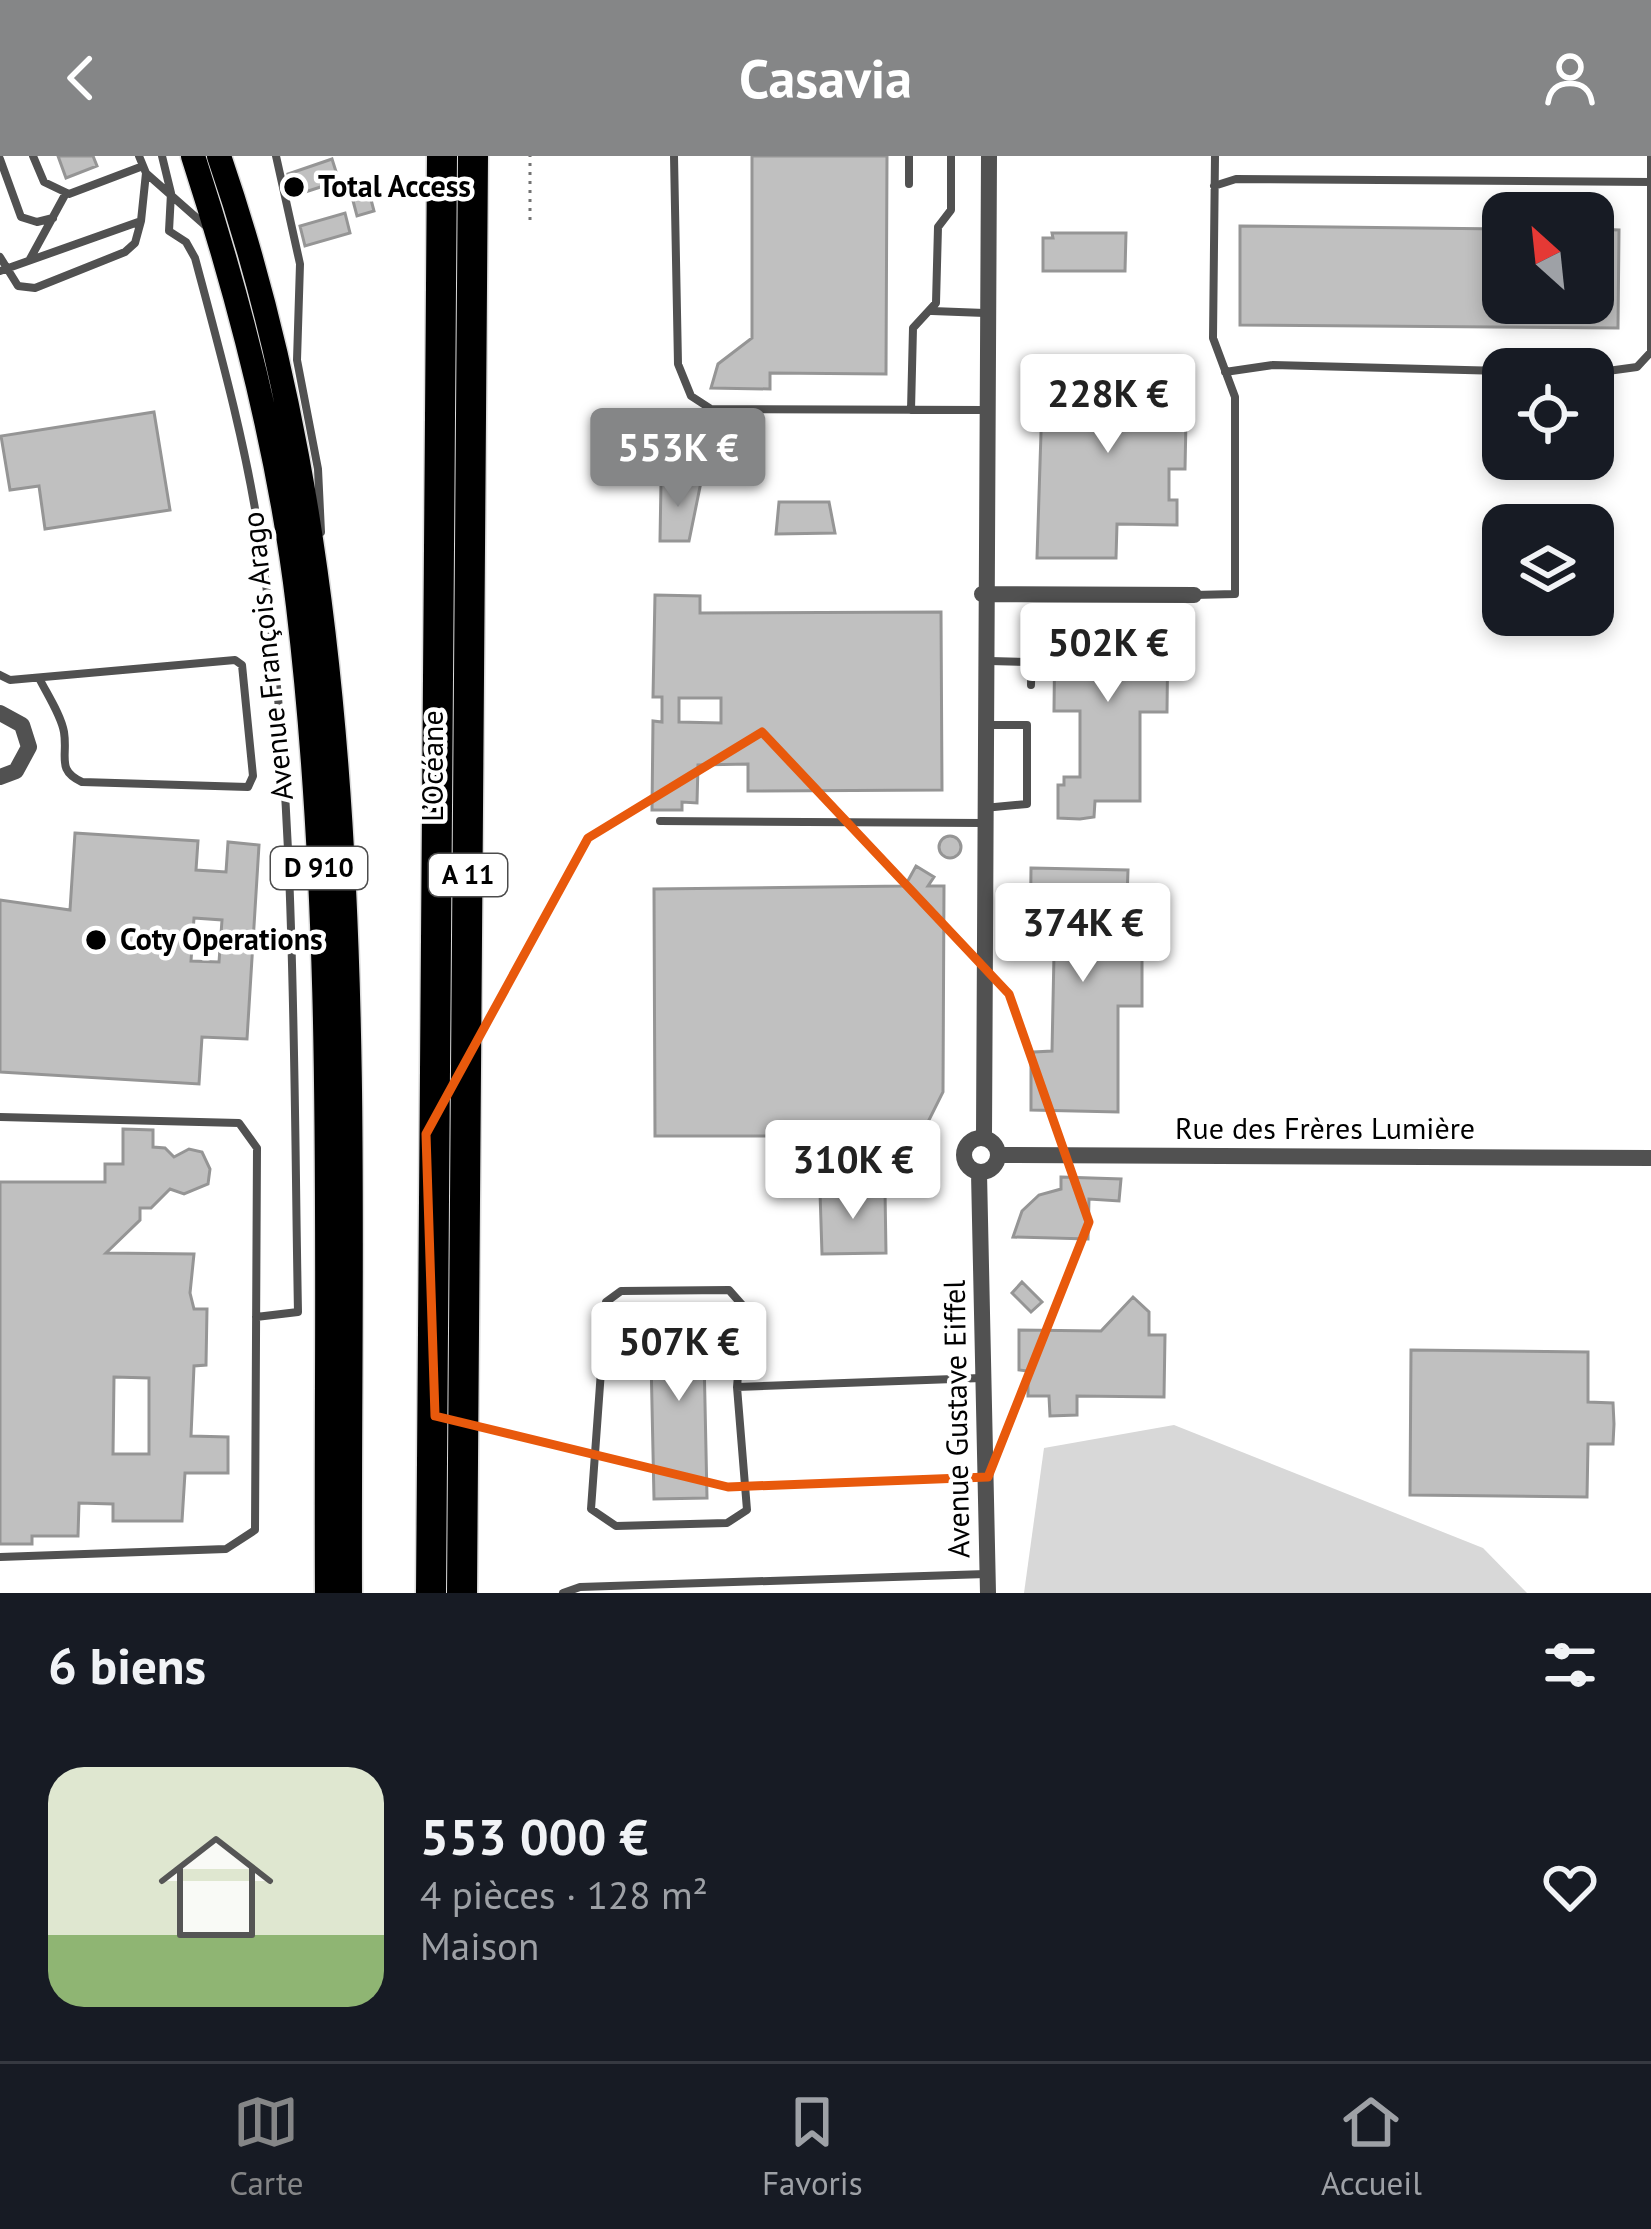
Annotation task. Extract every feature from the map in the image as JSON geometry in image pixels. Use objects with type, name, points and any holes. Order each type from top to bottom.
[{"type":"highway","name":"L’Océane","points":[[431,1593],[442,156]]},
{"type":"highway","name":"L’Océane","points":[[462,1593],[473,156]]},
{"type":"main road","name":"Avenue François Arago","points":[[193,156],[221,242],[280,486],[298,606],[320,883],[327,1593]]},
{"type":"main road","name":"Avenue François Arago","points":[[219,156],[299,456],[323,600],[344,885],[350,1593]]},
{"type":"street","points":[[984,1137],[973,1139],[963,1154],[965,1163],[979,1172],[988,1171],[999,1155],[984,1137],[982,594],[988,156]]},
{"type":"street","points":[[982,594],[1194,595]]},
{"type":"street","points":[[0,702],[7,715],[22,725],[28,747],[23,763],[0,777]]},
{"type":"street","name":"Rue des Frères Lumière","points":[[999,1155],[1651,1158]]},
{"type":"street","name":"Avenue Gustave Eiffel","points":[[979,1172],[988,1584]]},
{"type":"lane","points":[[33,156],[44,182],[65,194]]},
{"type":"lane","points":[[162,156],[171,193],[169,231],[186,242],[196,259],[258,529],[279,701],[288,848],[298,1312],[256,1317]]},
{"type":"lane","points":[[276,156],[300,264],[297,360],[318,469],[323,600]]},
{"type":"lane","points":[[674,156],[678,364],[691,396],[711,409],[985,410]]},
{"type":"lane","points":[[909,156],[909,184]]},
{"type":"lane","points":[[911,410],[914,328],[932,311],[938,227],[951,210],[951,156]]},
{"type":"lane","points":[[1194,595],[1234,594],[1235,398],[1213,338],[1215,156]]},
{"type":"lane","points":[[1614,370],[1636,367],[1651,352],[1651,156]]},
{"type":"lane","points":[[0,159],[21,217],[37,222],[53,218]]},
{"type":"lane","points":[[30,260],[65,194],[143,165]]},
{"type":"lane","points":[[143,165],[221,242]]},
{"type":"lane","points":[[0,257],[2,270],[18,286],[35,288],[125,252],[135,243],[141,221],[143,165]]},
{"type":"lane","points":[[1214,186],[1236,179],[1651,182]]},
{"type":"lane","points":[[2,270],[141,221]]},
{"type":"lane","points":[[932,311],[986,313]]},
{"type":"lane","points":[[1226,372],[1273,365],[1482,370]]},
{"type":"lane","points":[[1031,685],[1032,632]]},
{"type":"lane","points":[[0,675],[39,678],[236,660],[242,665],[251,754],[248,788],[82,782],[69,776],[63,766],[64,731],[39,678]]},
{"type":"lane","points":[[982,661],[1031,662]]},
{"type":"lane","points":[[660,821],[983,816],[1027,804],[1028,725],[982,725]]},
{"type":"lane","points":[[0,1117],[239,1124],[257,1148],[255,1531],[226,1549],[0,1557]]},
{"type":"lane","points":[[729,1290],[743,1306],[736,1388],[747,1510],[728,1523],[616,1526],[591,1509],[606,1302],[621,1291],[729,1290]]},
{"type":"lane","points":[[736,1388],[983,1378]]},
{"type":"lane","points":[[563,1593],[580,1587],[988,1584]]},
{"type":"path","points":[[530,156],[530,220]]},
{"type":"highlighted area","points":[[762,732],[1009,994],[1089,1222],[988,1477],[728,1487],[435,1416],[426,1134],[588,838]]},
{"type":"shaded area","points":[[1174,1425],[1483,1548],[1527,1593],[1024,1593],[1044,1448]]},
{"type":"building","points":[[58,156],[93,156],[97,166],[66,178]]},
{"type":"building","points":[[752,156],[887,156],[886,374],[770,373],[770,389],[711,388],[718,364],[752,338]]},
{"type":"building","points":[[332,159],[339,181],[293,196],[288,174]]},
{"type":"building","points":[[369,192],[374,211],[357,216],[352,197]]},
{"type":"building","points":[[345,213],[350,233],[305,246],[300,226]]},
{"type":"building","points":[[1240,226],[1482,229],[1482,324],[1614,324],[1614,230],[1619,230],[1618,328],[1240,325]]},
{"type":"building","points":[[1052,233],[1126,233],[1125,271],[1043,271],[1043,238],[1053,238]]},
{"type":"building","points":[[1145,362],[1172,362],[1172,371],[1187,371],[1185,469],[1169,469],[1169,500],[1177,500],[1177,525],[1117,524],[1116,558],[1037,558],[1043,370],[1145,371]]},
{"type":"building","points":[[154,412],[170,510],[45,529],[39,486],[10,490],[1,436]]},
{"type":"building","points":[[661,482],[701,482],[689,541],[660,541]]},
{"type":"building","points":[[779,502],[829,502],[835,533],[776,534]]},
{"type":"building","points":[[655,595],[700,596],[700,613],[941,612],[942,790],[748,791],[748,764],[698,765],[697,803],[682,802],[682,810],[652,810],[653,721],[662,722],[662,697],[653,697]],"holes":[[[679,698],[721,698],[721,723],[679,722]]]},
{"type":"building","points":[[1055,622],[1168,624],[1167,712],[1140,712],[1140,801],[1095,801],[1094,817],[1058,818],[1058,785],[1064,785],[1064,777],[1080,777],[1080,711],[1054,711]]},
{"type":"building","name":"Coty Operations","points":[[75,833],[198,841],[196,870],[226,872],[228,842],[259,845],[247,1039],[202,1037],[199,1084],[0,1072],[0,900],[70,910]],"holes":[[[194,918],[222,920],[219,962],[191,961]]]},
{"type":"building","points":[[950,836],[961,847],[950,858],[939,847]]},
{"type":"building","points":[[916,866],[934,877],[928,886],[944,886],[943,1092],[921,1136],[655,1136],[654,889],[905,886]]},
{"type":"building","points":[[1031,868],[1128,870],[1125,955],[1142,958],[1142,1006],[1118,1006],[1118,1112],[1031,1110],[1031,1058],[1034,1052],[1052,1051],[1054,954],[1030,954]]},
{"type":"building","points":[[123,1129],[153,1130],[153,1147],[165,1148],[174,1157],[189,1149],[202,1152],[210,1169],[208,1184],[184,1194],[170,1189],[151,1208],[140,1208],[140,1220],[106,1253],[194,1254],[190,1293],[194,1309],[207,1309],[206,1365],[194,1366],[191,1436],[228,1437],[228,1473],[185,1473],[182,1521],[113,1521],[113,1504],[79,1503],[78,1536],[32,1536],[32,1544],[0,1544],[0,1182],[105,1182],[105,1164],[123,1164]],"holes":[[[114,1377],[149,1378],[149,1454],[113,1454]]]},
{"type":"building","points":[[1061,1177],[1121,1179],[1119,1201],[1089,1199],[1088,1239],[1013,1237],[1022,1211],[1039,1195],[1061,1189]]},
{"type":"building","points":[[885,1191],[886,1253],[822,1254],[820,1192]]},
{"type":"building","points":[[1022,1282],[1042,1302],[1031,1312],[1012,1293]]},
{"type":"building","points":[[1133,1297],[1149,1312],[1149,1335],[1165,1335],[1164,1397],[1077,1396],[1077,1415],[1050,1416],[1049,1396],[1028,1396],[1028,1371],[1019,1370],[1019,1330],[1101,1331]]},
{"type":"building","points":[[703,1309],[707,1498],[654,1499],[650,1311]]},
{"type":"building","points":[[1411,1350],[1588,1352],[1588,1402],[1613,1403],[1614,1424],[1613,1444],[1588,1444],[1587,1497],[1410,1495]]},
{"type":"place","name":"Total Access","points":[[294,187]]},
{"type":"place","name":"Coty Operations","points":[[96,940]]}]
